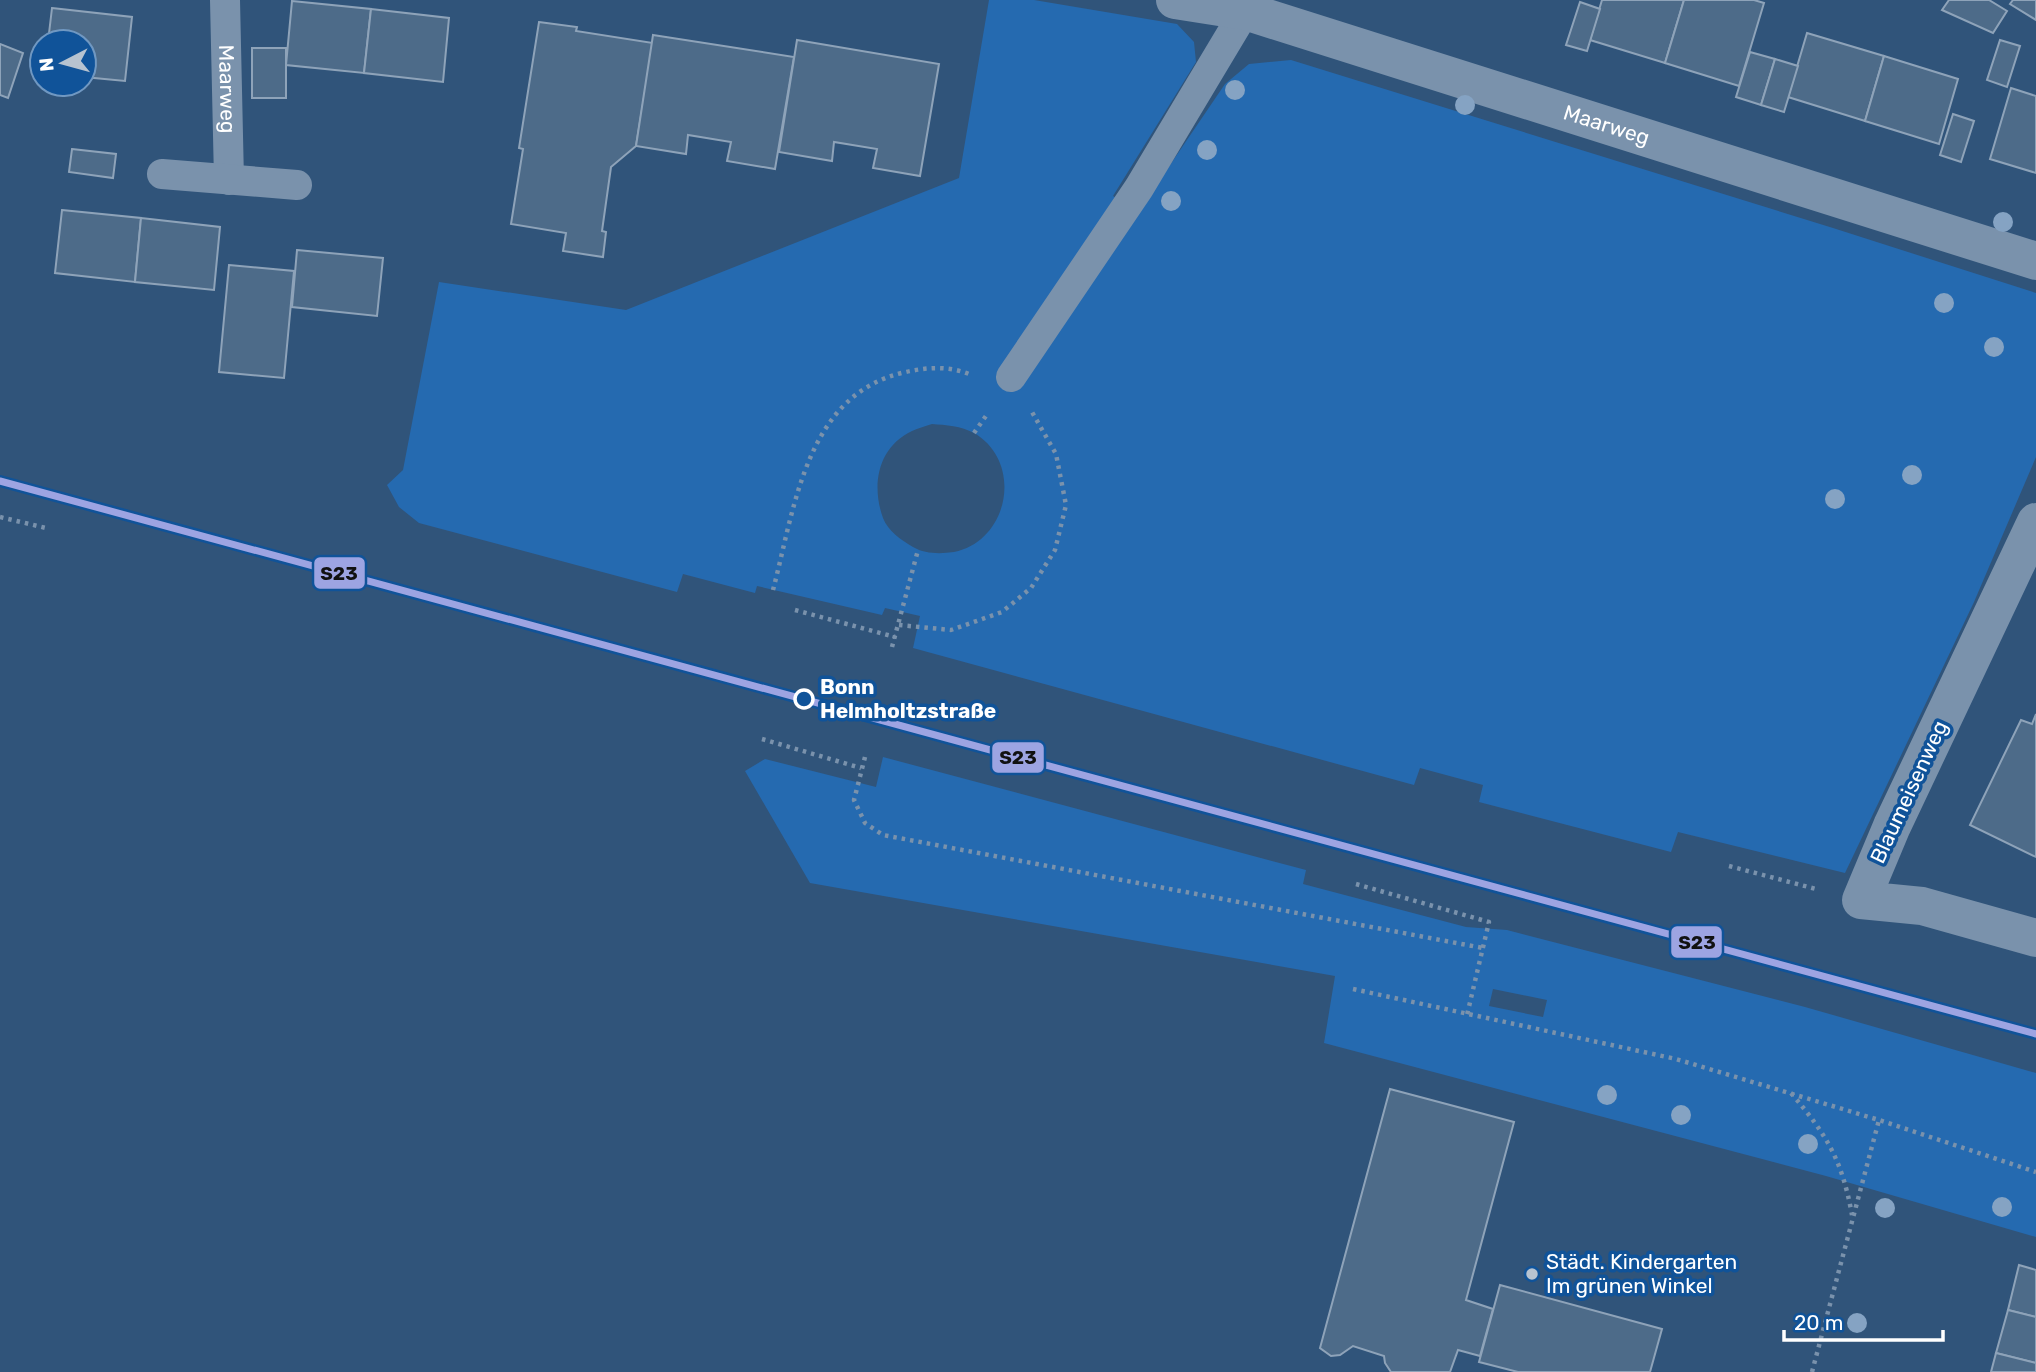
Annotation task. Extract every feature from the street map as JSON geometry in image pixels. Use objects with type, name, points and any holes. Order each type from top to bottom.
[{"type":"street","name":"Maarweg","points":[[1175,0],[1250,6],[2036,261]]},
{"type":"street","name":"Blaumeisenweg","points":[[1861,900],[1892,826],[2036,523]]},
{"type":"street","points":[[1861,900],[1922,906],[2036,939]]},
{"type":"lane","name":"Maarweg","points":[[225,0],[229,180]]},
{"type":"lane","points":[[1011,377],[1139,188],[1250,6]]},
{"type":"lane","points":[[162,174],[297,185]]},
{"type":"path","points":[[773,590],[806,465],[826,424],[858,390],[891,375],[927,367],[972,375]]},
{"type":"path","points":[[899,625],[951,630],[1002,612],[1031,588],[1055,550],[1066,505],[1056,454],[1034,414],[1024,405]]},
{"type":"path","points":[[0,517],[46,528]]},
{"type":"path","points":[[892,646],[918,550]]},
{"type":"path","points":[[795,610],[895,637]]},
{"type":"path","points":[[762,739],[862,768]]},
{"type":"path","points":[[865,757],[854,800],[866,823],[883,835],[1483,948]]},
{"type":"path","points":[[1729,866],[1861,900]]},
{"type":"path","points":[[1356,884],[1489,922],[1467,1015]]},
{"type":"path","points":[[1353,989],[1675,1059],[1879,1120],[2036,1172]]},
{"type":"path","points":[[1791,1094],[1817,1122],[1835,1153],[1847,1185],[1853,1219]]},
{"type":"path","points":[[1812,1372],[1879,1120]]},
{"type":"shaded area","points":[[989,0],[1034,0],[1177,24],[1194,42],[1196,62],[1113,196],[1138,212],[1225,84],[1249,64],[1291,60],[2036,293],[2036,457],[1974,602],[1845,873],[1678,832],[1671,852],[1479,802],[1483,785],[1420,768],[1414,785],[913,648],[920,616],[885,608],[882,615],[757,586],[755,593],[683,574],[677,592],[419,523],[399,507],[387,485],[403,470],[439,282],[626,310],[959,178]],"holes":[[[932,424],[953,426],[974,433],[990,446],[1000,462],[1004,480],[998,517],[987,533],[973,545],[954,552],[928,552],[904,541],[888,527],[879,505],[880,468],[891,447],[912,431]]]},
{"type":"shaded area","points":[[883,757],[1306,870],[1303,884],[1466,927],[1507,930],[1805,1007],[2036,1073],[2036,1237],[1826,1176],[1324,1043],[1335,976],[810,883],[745,771],[765,759],[876,787]],"holes":[[[1493,989],[1547,1000],[1543,1017],[1489,1006]]]},
{"type":"building","points":[[1602,0],[1684,0],[1665,63],[1590,40]]},
{"type":"building","points":[[1684,0],[1754,0],[1764,3],[1739,86],[1665,63]]},
{"type":"building","points":[[1949,0],[1989,0],[2007,11],[1993,33],[1942,10]]},
{"type":"building","points":[[2013,0],[2036,0],[2036,20],[2010,4]]},
{"type":"building","points":[[292,1],[371,9],[364,73],[286,65]]},
{"type":"building","points":[[1580,2],[1600,9],[1587,51],[1566,45]]},
{"type":"building","points":[[52,8],[132,17],[125,81],[98,78],[98,28],[50,28]]},
{"type":"building","points":[[371,9],[449,18],[443,82],[364,73]]},
{"type":"building","points":[[539,22],[577,27],[576,31],[653,43],[636,146],[611,167],[602,231],[606,232],[603,257],[563,251],[566,233],[511,224],[523,149],[519,148]]},
{"type":"building","points":[[1807,33],[1884,56],[1865,121],[1788,97]]},
{"type":"building","points":[[653,35],[794,57],[775,169],[727,161],[731,142],[688,135],[686,154],[636,146]]},
{"type":"building","points":[[797,40],[939,64],[920,176],[873,168],[877,149],[834,142],[832,161],[779,152]]},
{"type":"building","points":[[2000,40],[2020,46],[2007,87],[1987,80]]},
{"type":"building","points":[[0,44],[23,53],[8,98],[0,95]]},
{"type":"building","points":[[252,48],[286,48],[286,98],[252,98]]},
{"type":"building","points":[[1750,52],[1775,59],[1761,105],[1736,97]]},
{"type":"building","points":[[1884,56],[1958,79],[1939,144],[1865,121]]},
{"type":"building","points":[[1775,59],[1798,66],[1784,112],[1761,105]]},
{"type":"building","points":[[2011,88],[2036,96],[2036,173],[1990,159]]},
{"type":"building","points":[[1953,114],[1974,121],[1961,162],[1940,155]]},
{"type":"building","points":[[72,149],[116,154],[113,178],[69,172]]},
{"type":"building","points":[[62,210],[141,218],[135,282],[55,273]]},
{"type":"building","points":[[141,218],[220,227],[214,290],[135,282]]},
{"type":"building","points":[[297,250],[383,258],[377,316],[292,307]]},
{"type":"building","points":[[229,265],[294,271],[284,378],[219,372]]},
{"type":"building","points":[[2036,714],[2036,857],[1970,825],[2021,720],[2032,724]]},
{"type":"building","points":[[1390,1089],[1514,1122],[1466,1300],[1493,1309],[1480,1356],[1458,1350],[1450,1372],[1391,1372],[1384,1356],[1353,1346],[1340,1355],[1331,1356],[1320,1348]]},
{"type":"building","points":[[2019,1265],[2036,1270],[2036,1317],[2008,1310]]},
{"type":"building","points":[[1500,1285],[1662,1329],[1650,1372],[1518,1372],[1479,1362]]},
{"type":"building","points":[[2008,1310],[2036,1317],[2036,1363],[1996,1353]]},
{"type":"building","points":[[1996,1353],[2036,1363],[2036,1372],[1991,1372]]},
{"type":"transit line","name":"S23","points":[[0,481],[2036,1034]]},
{"type":"place","name":"Bonn Helmholtzstraße","points":[[804,699]]},
{"type":"place","name":"Städt. Kindergarten Im grünen Winkel","points":[[1532,1274]]}]
